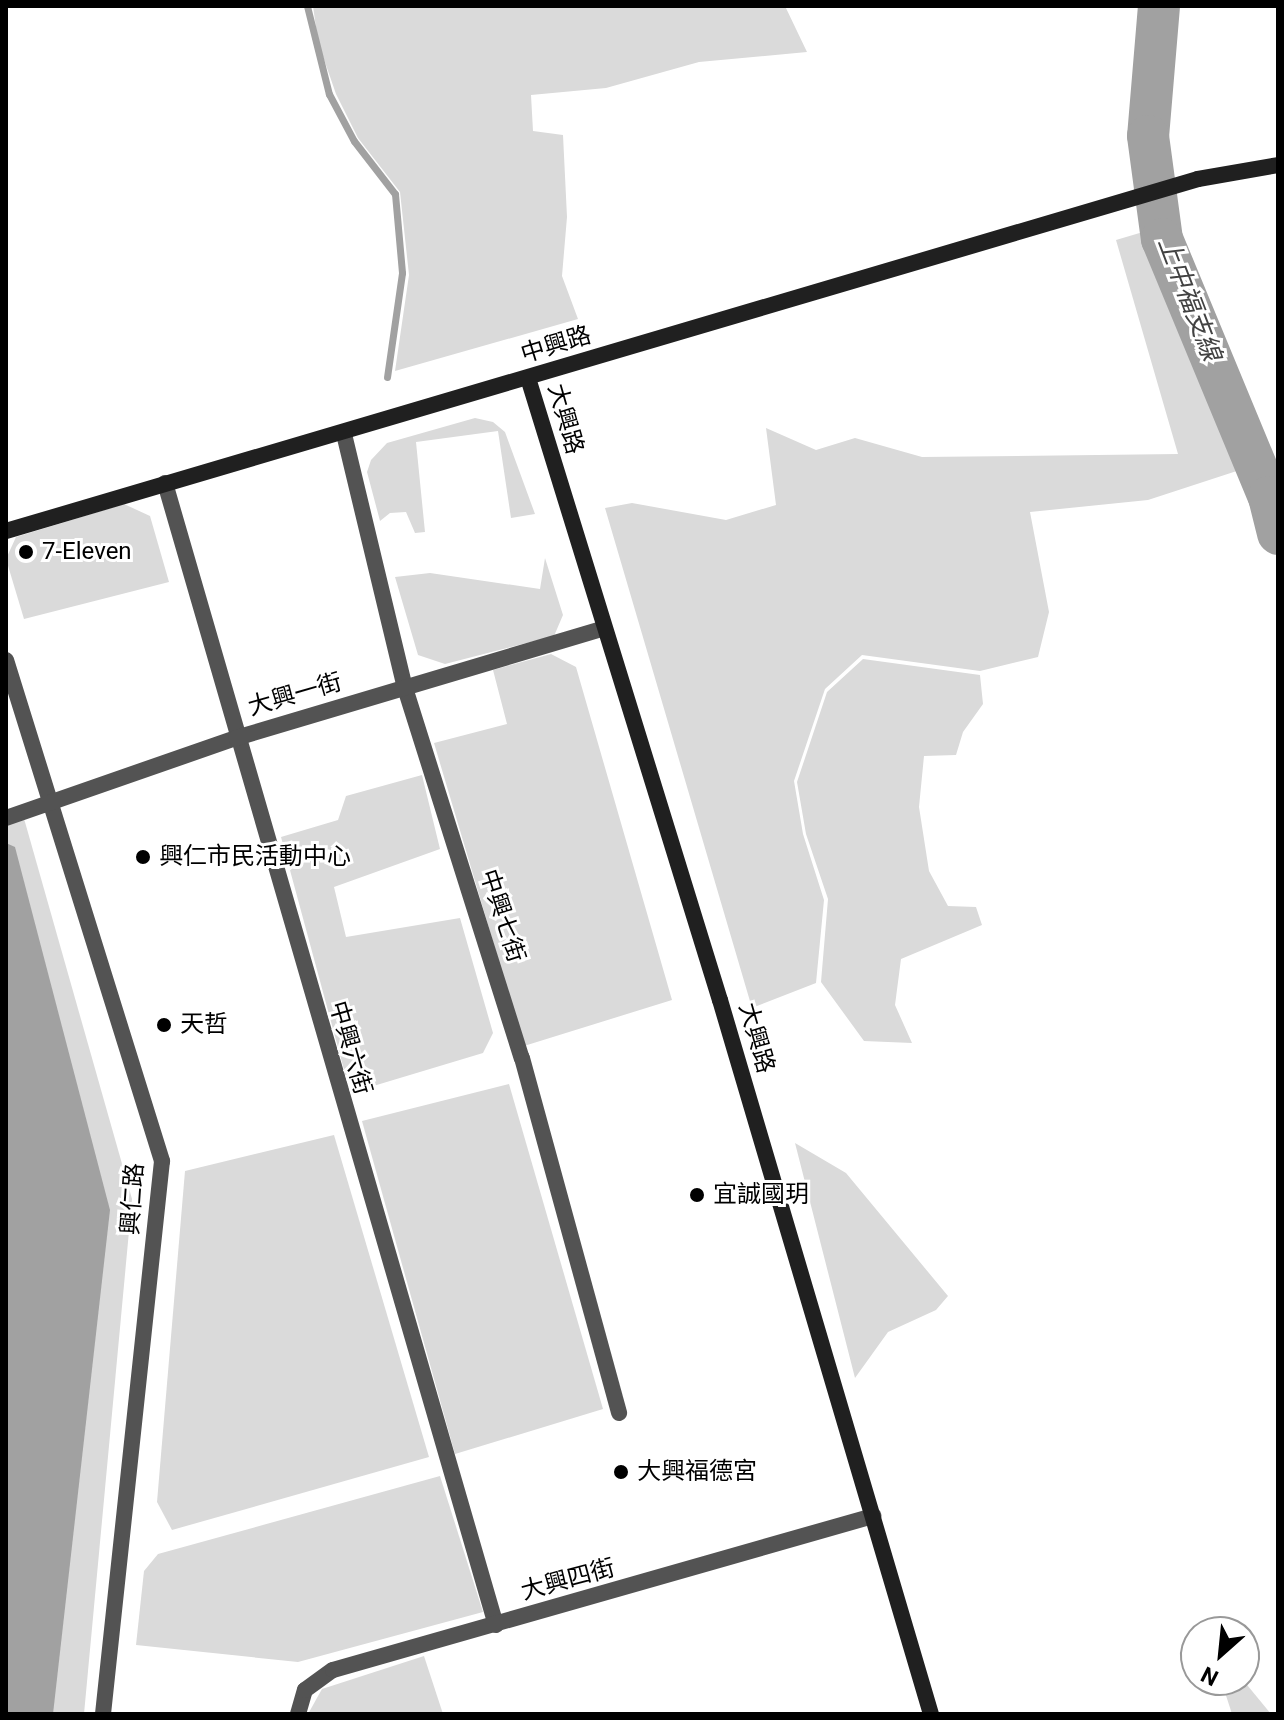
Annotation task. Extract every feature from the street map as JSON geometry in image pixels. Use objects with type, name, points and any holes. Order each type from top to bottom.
[{"type":"street","name":"中興路","points":[[6,531],[344,434],[374,419],[528,378],[1198,179],[1278,165]]},
{"type":"street","name":"大興路","points":[[528,378],[601,629],[720,1000],[821,1355],[873,1516],[931,1714]]},
{"type":"street","name":"中興七街","points":[[344,434],[405,688],[522,1058],[619,1413]]},
{"type":"street","name":"中興六街","points":[[165,483],[236,738],[496,1625]]},
{"type":"street","name":"大興一街","points":[[6,818],[236,738],[601,629]]},
{"type":"street","name":"興仁路","points":[[6,660],[162,1161],[103,1714]]},
{"type":"street","name":"大興四街","points":[[298,1714],[305,1690],[333,1670],[873,1516]]},
{"type":"shaded area","points":[[313,6],[785,6],[807,52],[699,62],[606,88],[531,95],[533,131],[563,135],[567,217],[562,276],[578,319],[395,371],[409,275],[400,192],[358,138],[336,94],[318,42]]},
{"type":"shaded area","points":[[1143,232],[1146,250],[1249,467],[1148,500],[1030,512],[1049,612],[1038,657],[980,671],[862,655],[825,689],[794,781],[803,834],[824,900],[816,983],[752,1008],[605,508],[632,503],[726,520],[776,505],[766,428],[816,450],[855,438],[922,457],[1178,454],[1116,240]]},
{"type":"shaded area","points":[[475,418],[493,422],[505,432],[535,514],[511,518],[498,431],[416,442],[425,532],[415,533],[406,512],[390,513],[380,521],[367,472],[371,460],[387,443]]},
{"type":"shaded area","points":[[124,504],[150,516],[169,582],[24,619],[6,559],[16,537]]},
{"type":"shaded area","points":[[545,558],[563,615],[554,636],[445,664],[418,655],[395,577],[430,573],[540,589]]},
{"type":"shaded area","points":[[551,654],[576,667],[672,1000],[524,1046],[434,743],[507,724],[493,670]]},
{"type":"shaded area","points":[[863,659],[980,675],[983,704],[963,732],[956,755],[924,756],[919,807],[929,871],[948,906],[976,907],[982,925],[901,959],[895,1005],[912,1043],[864,1041],[821,982],[828,899],[806,834],[797,782],[827,692]]},
{"type":"shaded area","points":[[422,775],[440,849],[334,887],[346,937],[460,918],[493,1033],[483,1053],[370,1087],[346,1077],[281,837],[338,820],[346,796]]},
{"type":"shaded area","points":[[23,815],[132,1199],[84,1714],[6,1714],[6,821]]},
{"type":"shaded area","points":[[6,843],[15,847],[110,1210],[53,1714],[6,1714]]},
{"type":"shaded area","points":[[509,1084],[603,1409],[455,1454],[362,1121]]},
{"type":"shaded area","points":[[334,1135],[429,1457],[172,1530],[157,1502],[185,1171]]},
{"type":"shaded area","points":[[795,1143],[846,1173],[948,1296],[936,1310],[888,1332],[855,1378]]},
{"type":"shaded area","points":[[440,1476],[483,1612],[298,1662],[136,1645],[144,1571],[158,1554]]},
{"type":"shaded area","points":[[424,1656],[443,1714],[308,1714],[322,1689]]},
{"type":"shaded area","points":[[1226,1696],[1256,1696],[1271,1714],[1232,1714]]},
{"type":"waterway","points":[[307,6],[329,94],[354,141],[395,194],[402,273],[387,377]]},
{"type":"waterway","name":"上中福支線","points":[[1159,6],[1148,136],[1162,239],[1269,497],[1278,534]]},
{"type":"place","name":"7-Eleven","points":[[26,552]]},
{"type":"place","name":"興仁市民活動中心","points":[[143,857]]},
{"type":"place","name":"天哲","points":[[164,1025]]},
{"type":"place","name":"宜誠國玥","points":[[697,1195]]},
{"type":"place","name":"大興福德宮","points":[[621,1472]]}]
